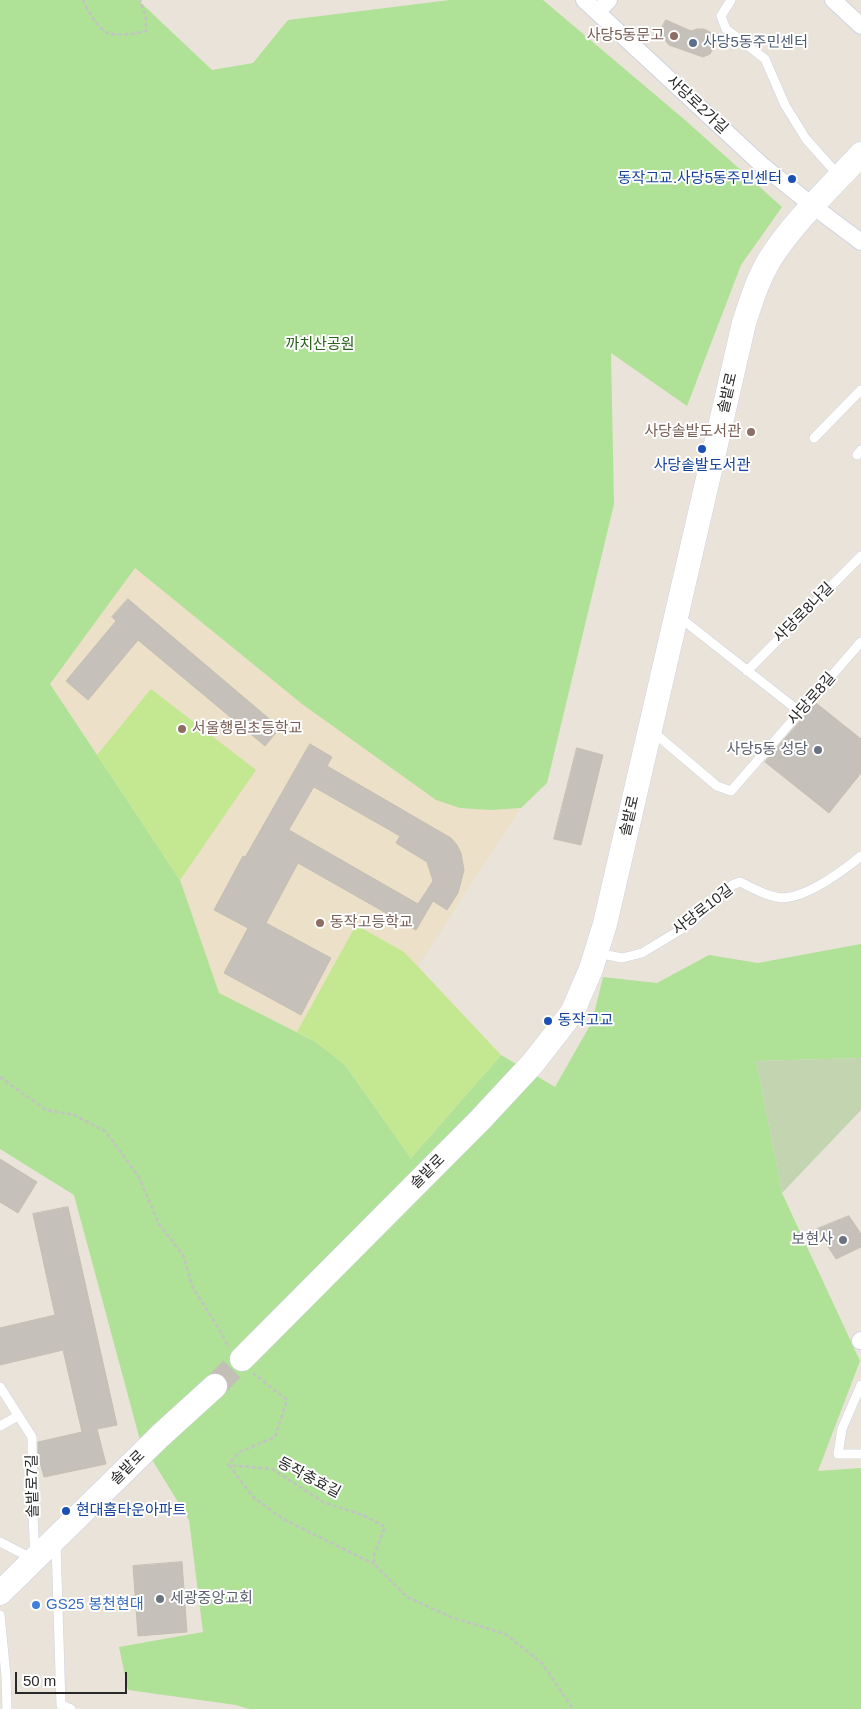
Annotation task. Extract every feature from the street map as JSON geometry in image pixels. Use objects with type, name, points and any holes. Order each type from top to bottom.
[{"type":"street","name":"사당로2가길","points":[[584,0],[763,166],[861,242]]},
{"type":"street","points":[[596,12],[609,0]]},
{"type":"street","points":[[833,0],[861,26]]},
{"type":"street","name":"솔밭로","points":[[241,1361],[480,1120],[533,1064],[572,1013],[605,924],[744,323],[754,290],[770,260],[793,229],[861,154]]},
{"type":"street","name":"솔밭로","points":[[0,1593],[160,1436],[214,1386]]},
{"type":"lane","points":[[731,0],[721,16],[726,28],[766,59],[785,105],[806,139],[840,177]]},
{"type":"lane","points":[[814,438],[861,390]]},
{"type":"lane","name":"사당로8나길","points":[[747,670],[861,556]]},
{"type":"lane","points":[[676,615],[800,712]]},
{"type":"lane","name":"사당로8길","points":[[650,729],[717,786],[731,791],[861,642]]},
{"type":"lane","name":"사당로10길","points":[[596,952],[622,958],[642,953],[690,924],[732,884],[740,882],[775,897],[787,898],[817,886],[844,871],[861,856]]},
{"type":"lane","points":[[861,1385],[842,1429],[838,1454],[861,1454]]},
{"type":"lane","name":"솔밭로7길","points":[[0,1388],[32,1437],[35,1560]]},
{"type":"lane","points":[[0,1426],[18,1416]]},
{"type":"lane","points":[[56,1539],[61,1705],[71,1709]]},
{"type":"lane","points":[[0,1542],[35,1560]]},
{"type":"lane","points":[[0,1615],[7,1709]]},
{"type":"path","points":[[83,0],[90,14],[106,32],[118,34],[133,34],[146,31],[146,18],[140,0]]},
{"type":"path","name":"동작충효길","points":[[0,1077],[46,1110],[74,1115],[105,1131],[139,1177],[159,1224],[183,1255],[193,1288],[219,1329],[241,1361],[286,1400],[275,1437],[239,1452],[228,1465]]},
{"type":"path","points":[[228,1465],[253,1497],[283,1519],[374,1564],[407,1597],[452,1617],[505,1634],[542,1663],[573,1709]]},
{"type":"path","name":"동작충효길","points":[[228,1465],[272,1469],[325,1502],[362,1515],[385,1526],[374,1555],[374,1564]]},
{"type":"shaded area","name":"동작고등학교","points":[[135,567],[302,704],[436,800],[461,808],[491,810],[521,808],[418,966],[501,1055],[411,1158],[345,1065],[316,1042],[219,993],[180,880],[50,684]]},
{"type":"green space","name":"까치산공원","points":[[0,0],[138,0],[212,70],[253,63],[288,20],[450,0],[543,0],[685,120],[782,207],[741,265],[687,406],[611,353],[614,504],[547,783],[521,808],[491,810],[460,808],[436,800],[302,704],[135,568],[50,684],[180,880],[219,993],[316,1042],[345,1065],[411,1158],[501,1055],[555,1087],[592,1022],[603,977],[657,983],[709,955],[758,963],[861,944],[861,1058],[756,1061],[782,1193],[860,1361],[818,1471],[861,1468],[861,1709],[249,1709],[236,1705],[128,1690],[119,1647],[203,1632],[189,1520],[140,1440],[74,1195],[0,1149]]},
{"type":"green space","points":[[151,689],[256,770],[180,880],[97,755]]},
{"type":"green space","points":[[356,925],[404,952],[501,1055],[411,1158],[345,1065],[316,1042],[297,1032]]},
{"type":"green space","points":[[861,1058],[861,1110],[782,1193],[756,1061]]},
{"type":"building","points":[[666,20],[691,31],[704,29],[710,32],[714,37],[714,47],[710,54],[703,57],[669,45],[659,33]]},
{"type":"building","points":[[128,599],[280,728],[265,746],[138,640],[88,700],[66,681],[116,621],[112,617]]},
{"type":"building","name":"사당5동 성당","points":[[816,703],[861,739],[861,773],[829,813],[765,762]]},
{"type":"building","points":[[310,744],[332,757],[327,766],[451,838],[461,853],[464,870],[458,893],[447,910],[433,901],[416,930],[298,863],[266,923],[331,958],[301,1015],[224,973],[248,928],[214,910],[243,856],[245,857]],"holes":[[[314,787],[400,836],[396,843],[427,862],[433,881],[418,904],[289,830]]]},
{"type":"building","points":[[577,748],[603,755],[581,845],[554,839]]},
{"type":"building","points":[[0,1159],[37,1182],[18,1213],[0,1202]]},
{"type":"building","points":[[68,1207],[117,1425],[97,1429],[106,1464],[44,1477],[38,1455],[38,1442],[82,1432],[63,1350],[0,1365],[0,1328],[55,1315],[33,1214]]},
{"type":"building","name":"보현사","points":[[849,1216],[861,1234],[861,1247],[836,1259],[817,1229]]},
{"type":"building","name":"세광중앙교회","points":[[182,1562],[187,1632],[138,1636],[133,1566]]},
{"type":"tunnel","points":[[215,1386],[242,1359]]},
{"type":"place","name":"사당5동문고","points":[[674,36]]},
{"type":"place","name":"사당5동주민센터","points":[[693,43]]},
{"type":"place","name":"동작고교.사당5동주민센터","points":[[792,179]]},
{"type":"place","name":"사당솔밭도서관","points":[[751,432]]},
{"type":"place","name":"사당솥발도서관","points":[[702,449]]},
{"type":"place","name":"서울행림초등학교","points":[[182,729]]},
{"type":"place","name":"사당5동 성당","points":[[818,750]]},
{"type":"place","name":"동작고등학교","points":[[320,923]]},
{"type":"place","name":"동작고교","points":[[548,1021]]},
{"type":"place","name":"보현사","points":[[843,1240]]},
{"type":"place","name":"현대홈타운아파트","points":[[66,1511]]},
{"type":"place","name":"세광중앙교회","points":[[160,1599]]},
{"type":"place","name":"GS25 봉천현대","points":[[36,1605]]}]
